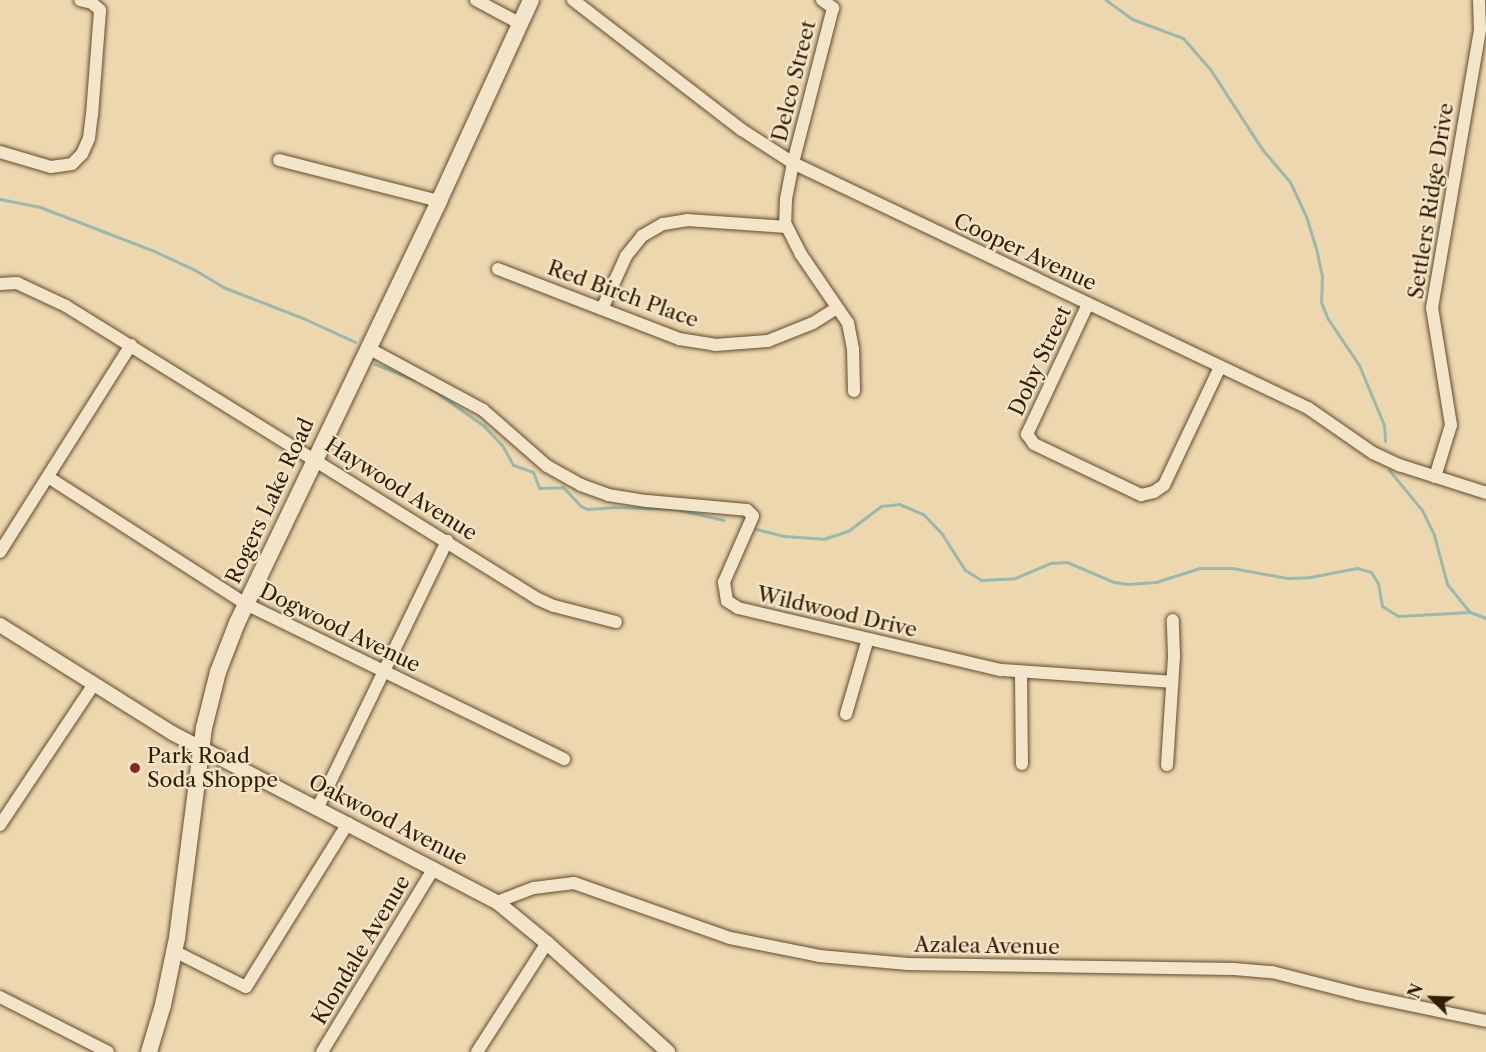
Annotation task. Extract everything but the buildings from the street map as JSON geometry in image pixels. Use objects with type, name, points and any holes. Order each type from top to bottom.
[{"type":"main road","name":"Rogers Lake Road","points":[[149,1052],[163,1005],[174,951],[201,748],[218,672],[246,604],[439,201],[531,0]]},
{"type":"street","points":[[0,152],[51,167],[72,165],[82,154],[89,138],[92,115],[100,10],[92,3],[80,0]]},
{"type":"street","points":[[476,0],[521,24]]},
{"type":"street","name":"Cooper Avenue","points":[[573,0],[742,130],[794,163],[1308,408],[1373,453],[1435,477],[1486,493]]},
{"type":"street","name":"Delco Street","points":[[787,227],[786,199],[833,8],[822,0]]},
{"type":"street","name":"Settlers Ridge Drive","points":[[1435,477],[1451,425],[1432,308],[1480,29],[1479,0]]},
{"type":"street","points":[[279,160],[439,201]]},
{"type":"street","points":[[602,309],[626,256],[642,236],[663,224],[687,220],[787,227],[800,253],[848,323],[854,349],[854,391]]},
{"type":"street","name":"Red Birch Place","points":[[498,269],[679,339],[715,345],[768,341],[813,323],[837,308]]},
{"type":"street","name":"Haywood Avenue","points":[[0,284],[17,283],[66,306],[538,599],[554,606],[616,622]]},
{"type":"street","name":"Doby Street","points":[[1088,304],[1027,434],[1034,444],[1142,495],[1154,492],[1164,485],[1221,366]]},
{"type":"street","points":[[0,552],[131,345]]},
{"type":"street","name":"Wildwood Drive","points":[[368,348],[483,410],[547,466],[581,485],[608,495],[637,500],[747,510],[753,516],[724,582],[727,601],[738,608],[1021,673],[1172,682]]},
{"type":"street","name":"Dogwood Avenue","points":[[48,477],[246,604],[564,759]]},
{"type":"street","points":[[318,807],[447,541]]},
{"type":"street","points":[[1167,765],[1173,620]]},
{"type":"street","name":"Oakwood Avenue","points":[[0,625],[201,748],[318,807],[496,902],[547,943],[668,1052]]},
{"type":"street","points":[[846,714],[868,639]]},
{"type":"street","points":[[1021,673],[1022,764]]},
{"type":"street","points":[[0,825],[94,684]]},
{"type":"street","points":[[174,951],[246,987],[348,824]]},
{"type":"street","name":"Klondale Avenue","points":[[322,1052],[434,868]]},
{"type":"street","name":"Azalea Avenue","points":[[496,902],[534,888],[574,883],[730,939],[819,956],[908,964],[1234,969],[1272,972],[1358,994],[1486,1021]]},
{"type":"street","points":[[477,1052],[547,943]]},
{"type":"street","points":[[0,997],[108,1052]]},
{"type":"waterway","points":[[1106,0],[1132,19],[1183,38],[1210,69],[1262,149],[1290,182],[1306,216],[1316,248],[1322,276],[1321,302],[1328,319],[1359,365],[1384,425],[1385,441]]},
{"type":"waterway","points":[[0,199],[40,207],[154,251],[195,270],[223,287],[305,319],[355,342]]},
{"type":"waterway","points":[[375,364],[415,380]]},
{"type":"waterway","points":[[429,387],[484,426],[502,445],[513,465],[533,472],[539,488],[563,487],[581,506],[587,509],[613,507],[675,509],[724,520]]},
{"type":"waterway","points":[[1389,470],[1422,510],[1434,535],[1447,584],[1470,612]]},
{"type":"waterway","points":[[756,529],[784,536],[823,539],[848,531],[881,506],[899,504],[923,514],[942,534],[965,570],[981,580],[1015,578],[1050,563],[1067,562],[1114,582],[1128,584],[1156,582],[1200,568],[1232,568],[1287,578],[1310,577],[1357,568],[1371,572],[1378,583],[1382,606],[1398,616],[1470,612],[1486,618]]},
{"type":"place","name":"Park Road Soda Shoppe","points":[[135,768]]}]
